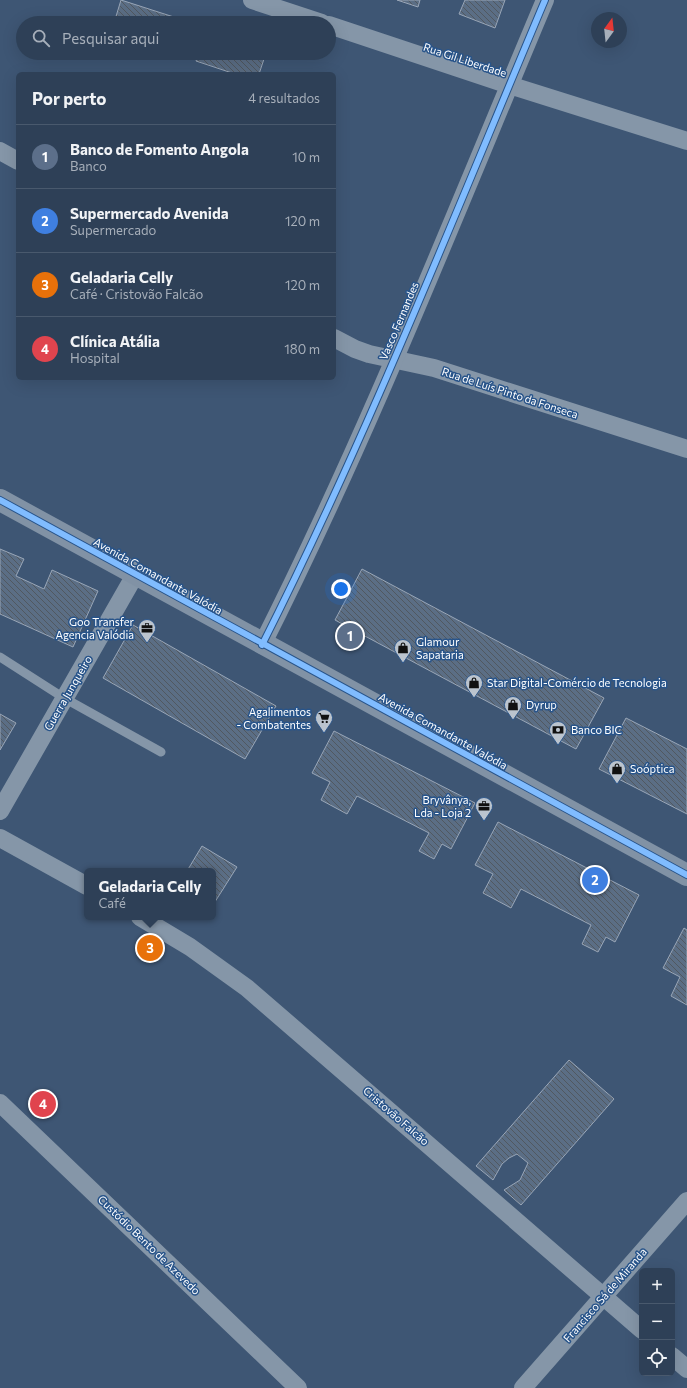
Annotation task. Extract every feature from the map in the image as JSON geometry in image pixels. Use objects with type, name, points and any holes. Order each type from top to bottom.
[{"type":"street","points":[[252,0],[301,16]]},
{"type":"street","name":"Vasco Fernandes","points":[[262,645],[291,587],[394,360],[545,0]]},
{"type":"street","name":"Rua Gil Liberdade","points":[[336,28],[687,141]]},
{"type":"street","points":[[0,151],[16,161]]},
{"type":"street","name":"Rua de Luís Pinto da Fonseca","points":[[336,339],[355,350],[434,368],[687,449]]},
{"type":"street","name":"Avenida Comandante Valódia","points":[[0,500],[262,645],[687,875]]},
{"type":"street","name":"Guerra Junqueiro","points":[[0,811],[135,575]]},
{"type":"street","points":[[0,838],[84,884]]},
{"type":"street","name":"Cristovão Falcão","points":[[145,920],[190,947],[247,988],[639,1327]]},
{"type":"street","name":"Custódio Bento de Azevedo","points":[[0,1103],[298,1388]]},
{"type":"street","name":"Francisco Sá de Miranda","points":[[523,1388],[687,1201]]},
{"type":"street","points":[[675,1359],[687,1369]]},
{"type":"lane","points":[[0,657],[64,698],[161,752]]},
{"type":"building","points":[[121,0],[171,16],[116,16]]},
{"type":"building","points":[[397,0],[420,0],[418,7]]},
{"type":"building","points":[[465,0],[505,0],[495,28],[459,14]]},
{"type":"building","points":[[264,60],[260,72],[229,72],[196,61]]},
{"type":"building","points":[[0,549],[24,559],[16,576],[44,589],[52,570],[98,591],[73,647],[0,614]]},
{"type":"building","points":[[362,569],[604,698],[576,749],[335,620]]},
{"type":"building","points":[[133,625],[276,706],[245,759],[103,678]]},
{"type":"building","points":[[0,714],[16,723],[0,750]]},
{"type":"building","points":[[626,718],[687,749],[687,814],[599,769]]},
{"type":"building","points":[[334,731],[475,803],[451,849],[442,844],[434,859],[419,851],[429,833],[357,796],[347,814],[321,800],[330,782],[312,773]]},
{"type":"building","points":[[498,822],[639,895],[615,942],[606,937],[598,952],[582,944],[591,925],[521,889],[511,908],[483,893],[493,874],[475,865]]},
{"type":"building","points":[[202,846],[237,867],[216,900],[216,868],[189,868]]},
{"type":"building","points":[[684,928],[687,930],[687,1005],[671,996],[680,977],[663,968]]},
{"type":"building","points":[[569,1060],[614,1099],[521,1205],[504,1190],[520,1180],[528,1163],[517,1154],[502,1164],[493,1180],[476,1166]]},
{"type":"cycle path","points":[[262,645],[301,566],[374,406],[545,0]]},
{"type":"cycle path","points":[[0,500],[687,875]]},
{"type":"place","name":"Banco de Fomento Angola","points":[[350,636]]},
{"type":"place","name":"Goo Transfer Agencia Valódia","points":[[147,643]]},
{"type":"place","name":"Glamour Sapataria","points":[[403,663]]},
{"type":"place","name":"Star Digital-Comércio de Tecnologia","points":[[474,698]]},
{"type":"place","name":"Dyrup","points":[[513,720]]},
{"type":"place","name":"Agalimentos - Combatentes","points":[[324,733]]},
{"type":"place","name":"Banco BIC","points":[[558,745]]},
{"type":"place","name":"Soóptica","points":[[617,784]]},
{"type":"place","name":"Bryvânya, Lda - Loja 2","points":[[484,821]]},
{"type":"place","name":"Supermercado Avenida","points":[[595,880]]},
{"type":"place","name":"Geladaria Celly","points":[[150,948]]},
{"type":"place","name":"Clínica Atália","points":[[43,1104]]}]
